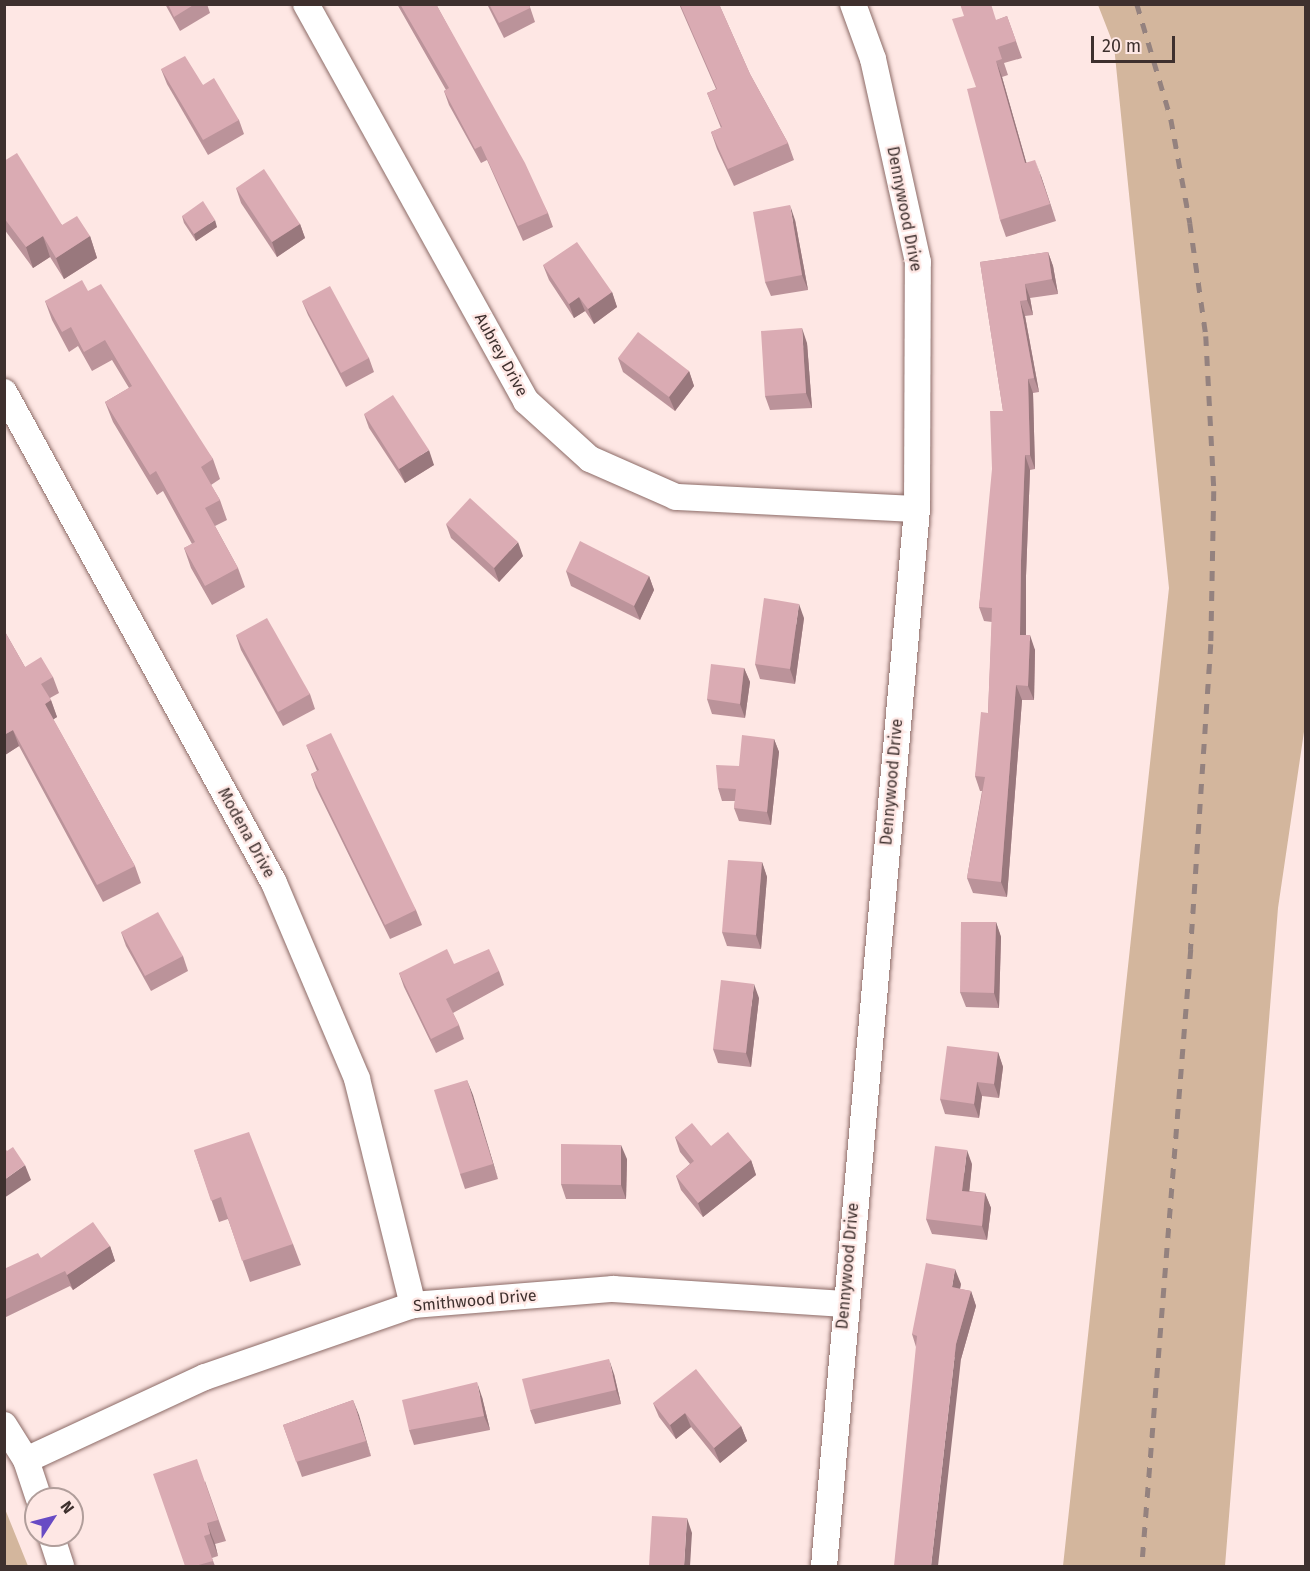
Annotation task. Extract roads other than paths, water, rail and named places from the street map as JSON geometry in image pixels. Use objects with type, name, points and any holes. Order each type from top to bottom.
[{"type":"street","name":"Aubrey Drive","points":[[306,4],[526,401],[590,459],[676,497],[917,509]]},
{"type":"street","name":"Dennywood Drive","points":[[824,1566],[845,1304],[917,509],[918,262],[873,59],[853,4]]},
{"type":"street","name":"Modena Drive","points":[[4,392],[274,883],[357,1079],[413,1305]]},
{"type":"street","name":"Smithwood Drive","points":[[26,1460],[205,1377],[413,1305],[613,1289],[845,1304]]},
{"type":"street","points":[[4,1425],[26,1460],[35,1487]]},
{"type":"street","points":[[55,1547],[61,1566]]},
{"type":"railway","points":[[1137,4],[1171,119],[1190,223],[1206,336],[1214,491],[1211,644],[1191,949],[1142,1566]]}]
